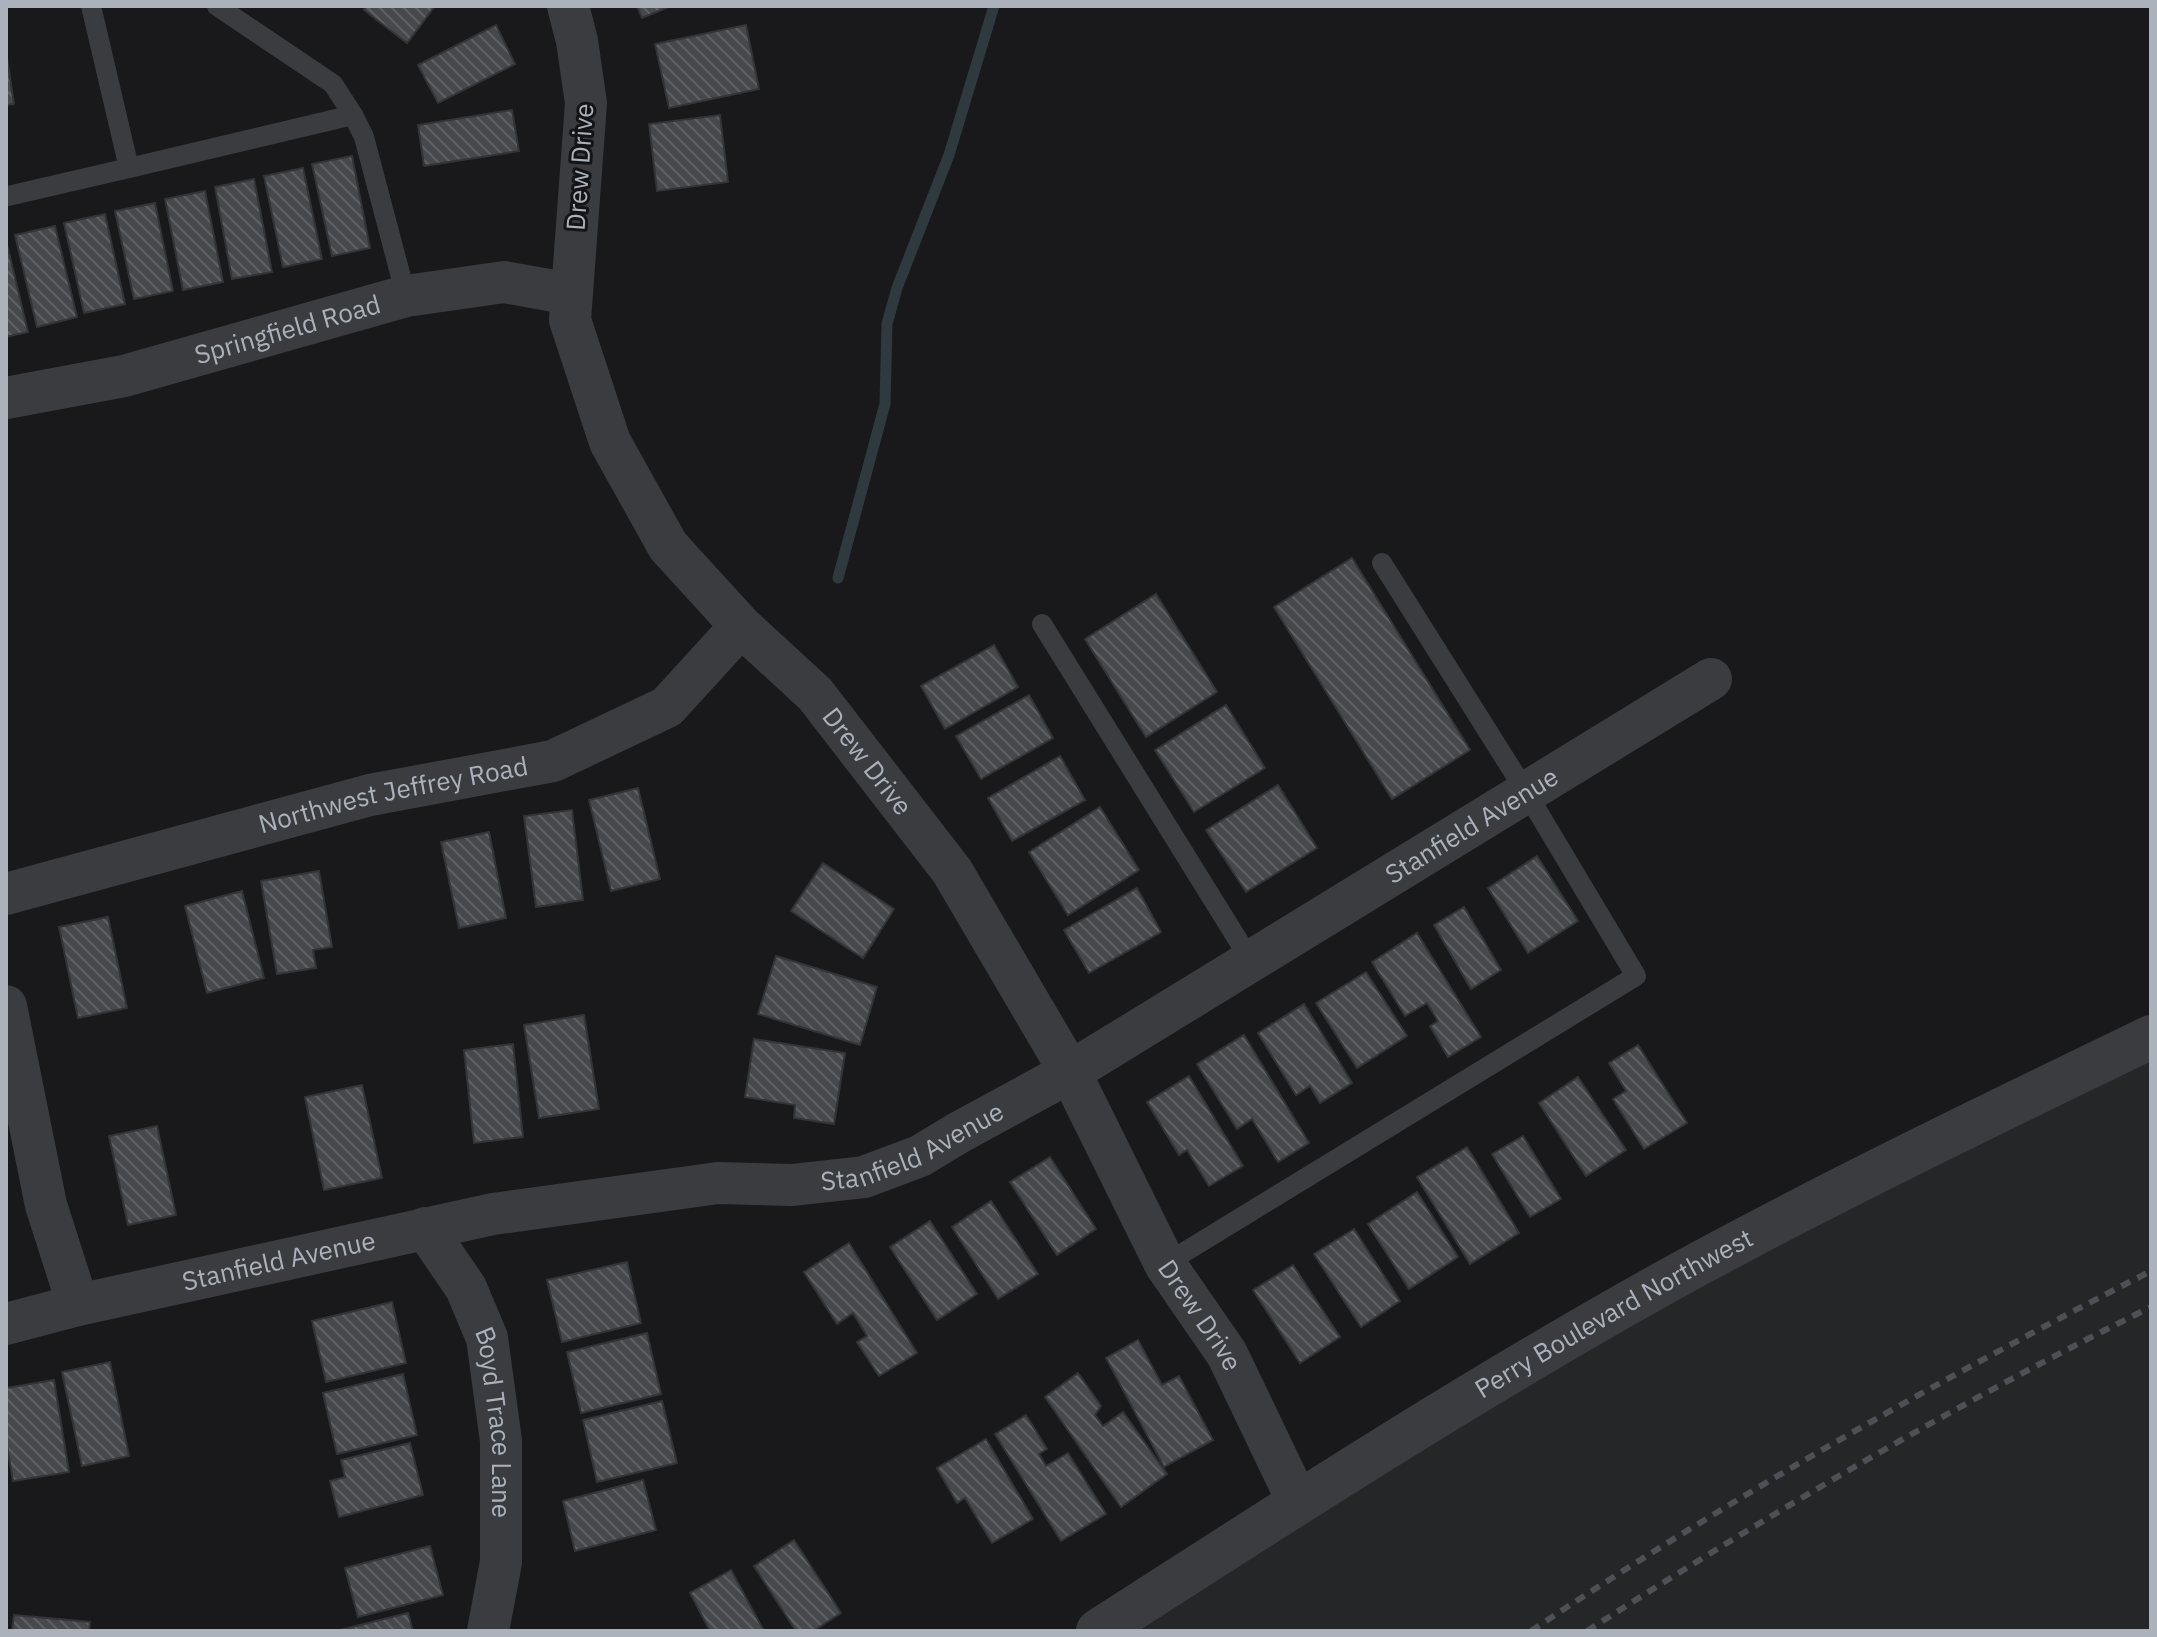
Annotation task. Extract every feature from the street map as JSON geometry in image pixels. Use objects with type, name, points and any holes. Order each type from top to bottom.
[{"type":"street","name":"Drew Drive","points":[[568,6],[577,41],[586,103],[570,320],[610,442],[668,546],[741,626],[815,694],[952,871],[1070,1072],[1165,1264],[1227,1354],[1298,1502]]},
{"type":"street","name":"Springfield Road","points":[[6,398],[124,376],[406,296],[504,282],[571,294]]},
{"type":"street","name":"Northwest Jeffrey Road","points":[[6,894],[370,795],[553,761],[667,707],[741,626]]},
{"type":"street","name":"Stanfield Avenue","points":[[6,1324],[78,1305],[493,1214],[703,1184],[791,1185],[864,1177],[920,1156],[1070,1072],[1711,679]]},
{"type":"street","points":[[6,1006],[46,1205],[78,1305]]},
{"type":"street","name":"Perry Boulevard Northwest","points":[[1098,1631],[1298,1502],[1689,1269],[2151,1037]]},
{"type":"street","name":"Boyd Trace Lane","points":[[425,1228],[466,1288],[487,1338],[501,1441],[501,1562],[488,1631]]},
{"type":"lane","points":[[91,6],[129,168]]},
{"type":"lane","points":[[217,6],[333,84],[364,137],[406,296]]},
{"type":"lane","points":[[8,196],[353,115]]},
{"type":"lane","points":[[1165,1264],[1636,976],[1526,792],[1382,563]]},
{"type":"lane","points":[[1042,624],[1251,961]]},
{"type":"shaded area","points":[[2151,1021],[2151,1631],[1082,1631]]},
{"type":"building","points":[[366,6],[435,6],[407,43],[364,10]]},
{"type":"building","points":[[637,6],[671,6],[642,18]]},
{"type":"building","points":[[496,25],[515,64],[438,103],[418,65]]},
{"type":"building","points":[[746,25],[759,89],[669,108],[655,44]]},
{"type":"building","points":[[6,51],[14,104],[6,105]]},
{"type":"building","points":[[512,110],[519,151],[424,166],[418,125]]},
{"type":"building","points":[[720,115],[728,182],[657,191],[649,124]]},
{"type":"building","points":[[352,156],[370,248],[332,256],[312,164]]},
{"type":"building","points":[[303,168],[322,259],[283,267],[264,176]]},
{"type":"building","points":[[254,179],[272,272],[232,279],[215,187]]},
{"type":"building","points":[[205,191],[223,282],[183,290],[165,199]]},
{"type":"building","points":[[155,203],[173,291],[134,299],[115,211]]},
{"type":"building","points":[[105,214],[125,304],[84,313],[64,223]]},
{"type":"building","points":[[55,226],[77,317],[37,327],[15,235]]},
{"type":"building","points":[[6,240],[28,332],[6,337]]},
{"type":"building","points":[[1352,558],[1470,750],[1392,799],[1274,607]]},
{"type":"building","points":[[1156,594],[1217,692],[1146,737],[1085,639]]},
{"type":"building","points":[[994,645],[1018,687],[945,729],[921,686]]},
{"type":"building","points":[[1029,695],[1053,738],[981,779],[956,736]]},
{"type":"building","points":[[1226,705],[1265,768],[1194,812],[1155,750]]},
{"type":"building","points":[[1060,756],[1085,800],[1012,841],[988,798]]},
{"type":"building","points":[[1278,785],[1317,848],[1246,892],[1206,830]]},
{"type":"building","points":[[638,788],[660,879],[611,891],[589,800]]},
{"type":"building","points":[[1100,807],[1139,870],[1068,915],[1029,852]]},
{"type":"building","points":[[572,810],[583,900],[536,907],[524,816]]},
{"type":"building","points":[[489,832],[506,918],[459,928],[441,842]]},
{"type":"building","points":[[1537,856],[1578,921],[1528,953],[1488,888]]},
{"type":"building","points":[[823,863],[894,909],[863,958],[791,911]]},
{"type":"building","points":[[319,871],[332,947],[313,950],[316,968],[277,974],[261,881]]},
{"type":"building","points":[[1137,888],[1161,932],[1089,973],[1064,930]]},
{"type":"building","points":[[242,891],[264,978],[207,993],[185,906]]},
{"type":"building","points":[[1464,907],[1501,970],[1471,989],[1434,925]]},
{"type":"building","points":[[108,917],[127,1008],[78,1018],[59,927]]},
{"type":"building","points":[[1417,933],[1481,1037],[1448,1057],[1430,1026],[1438,1021],[1427,1003],[1405,1016],[1372,962]]},
{"type":"building","points":[[776,956],[877,987],[860,1045],[758,1014]]},
{"type":"building","points":[[1366,972],[1407,1036],[1357,1068],[1316,1003]]},
{"type":"building","points":[[1304,1004],[1352,1083],[1320,1103],[1310,1086],[1296,1095],[1258,1033]]},
{"type":"building","points":[[584,1015],[599,1109],[539,1118],[524,1025]]},
{"type":"building","points":[[1244,1035],[1309,1143],[1278,1162],[1252,1119],[1237,1129],[1197,1064]]},
{"type":"building","points":[[754,1039],[845,1053],[834,1124],[794,1118],[795,1105],[745,1097]]},
{"type":"building","points":[[513,1044],[523,1137],[474,1143],[464,1050]]},
{"type":"building","points":[[1638,1045],[1687,1123],[1644,1149],[1613,1099],[1626,1091],[1609,1063]]},
{"type":"building","points":[[1189,1076],[1243,1166],[1209,1186],[1187,1150],[1179,1155],[1147,1102]]},
{"type":"building","points":[[1578,1077],[1626,1150],[1586,1176],[1539,1103]]},
{"type":"building","points":[[362,1085],[382,1178],[324,1190],[305,1097]]},
{"type":"building","points":[[157,1126],[176,1215],[128,1225],[109,1136]]},
{"type":"building","points":[[1523,1136],[1561,1199],[1530,1217],[1492,1154]]},
{"type":"building","points":[[1467,1147],[1519,1233],[1470,1264],[1417,1177]]},
{"type":"building","points":[[1050,1157],[1096,1229],[1057,1255],[1010,1182]]},
{"type":"building","points":[[1417,1192],[1458,1257],[1409,1289],[1368,1224]]},
{"type":"building","points":[[991,1201],[1038,1274],[998,1299],[952,1227]]},
{"type":"building","points":[[930,1221],[977,1294],[937,1320],[890,1247]]},
{"type":"building","points":[[1354,1229],[1400,1301],[1361,1327],[1314,1254]]},
{"type":"building","points":[[849,1243],[917,1353],[879,1376],[857,1342],[867,1336],[853,1313],[837,1324],[804,1272]]},
{"type":"building","points":[[627,1262],[641,1323],[562,1342],[547,1280]]},
{"type":"building","points":[[1293,1265],[1340,1337],[1300,1363],[1253,1290]]},
{"type":"building","points":[[392,1302],[406,1363],[326,1382],[312,1321]]},
{"type":"building","points":[[647,1333],[661,1394],[581,1413],[567,1352]]},
{"type":"building","points":[[1138,1340],[1162,1385],[1179,1376],[1213,1440],[1164,1467],[1106,1358]]},
{"type":"building","points":[[110,1362],[129,1456],[82,1466],[62,1372]]},
{"type":"building","points":[[1078,1373],[1101,1406],[1095,1415],[1103,1426],[1123,1412],[1167,1474],[1121,1507],[1045,1397]]},
{"type":"building","points":[[403,1374],[417,1435],[337,1454],[323,1393]]},
{"type":"building","points":[[54,1380],[69,1472],[13,1481],[6,1440],[6,1388]]},
{"type":"building","points":[[662,1401],[677,1463],[597,1482],[583,1420]]},
{"type":"building","points":[[1026,1415],[1047,1449],[1039,1454],[1046,1466],[1068,1453],[1106,1514],[1061,1541],[995,1434]]},
{"type":"building","points":[[986,1439],[1033,1519],[992,1543],[965,1498],[957,1503],[937,1468]]},
{"type":"building","points":[[410,1443],[423,1495],[339,1517],[330,1481],[345,1477],[341,1460]]},
{"type":"building","points":[[643,1480],[656,1530],[575,1551],[563,1501]]},
{"type":"building","points":[[794,1540],[841,1613],[813,1631],[796,1631],[754,1566]]},
{"type":"building","points":[[430,1546],[443,1595],[358,1617],[345,1568]]},
{"type":"building","points":[[731,1570],[764,1631],[710,1631],[690,1593]]},
{"type":"building","points":[[408,1613],[413,1631],[336,1631]]},
{"type":"building","points":[[14,1615],[90,1622],[89,1631],[12,1631]]},
{"type":"waterway","points":[[838,578],[885,404],[887,324],[897,288],[949,155],[994,6]]},
{"type":"railway","points":[[1531,1631],[1758,1487],[1992,1355],[2151,1271]]},
{"type":"railway","points":[[1587,1631],[1864,1461],[2151,1307]]}]
